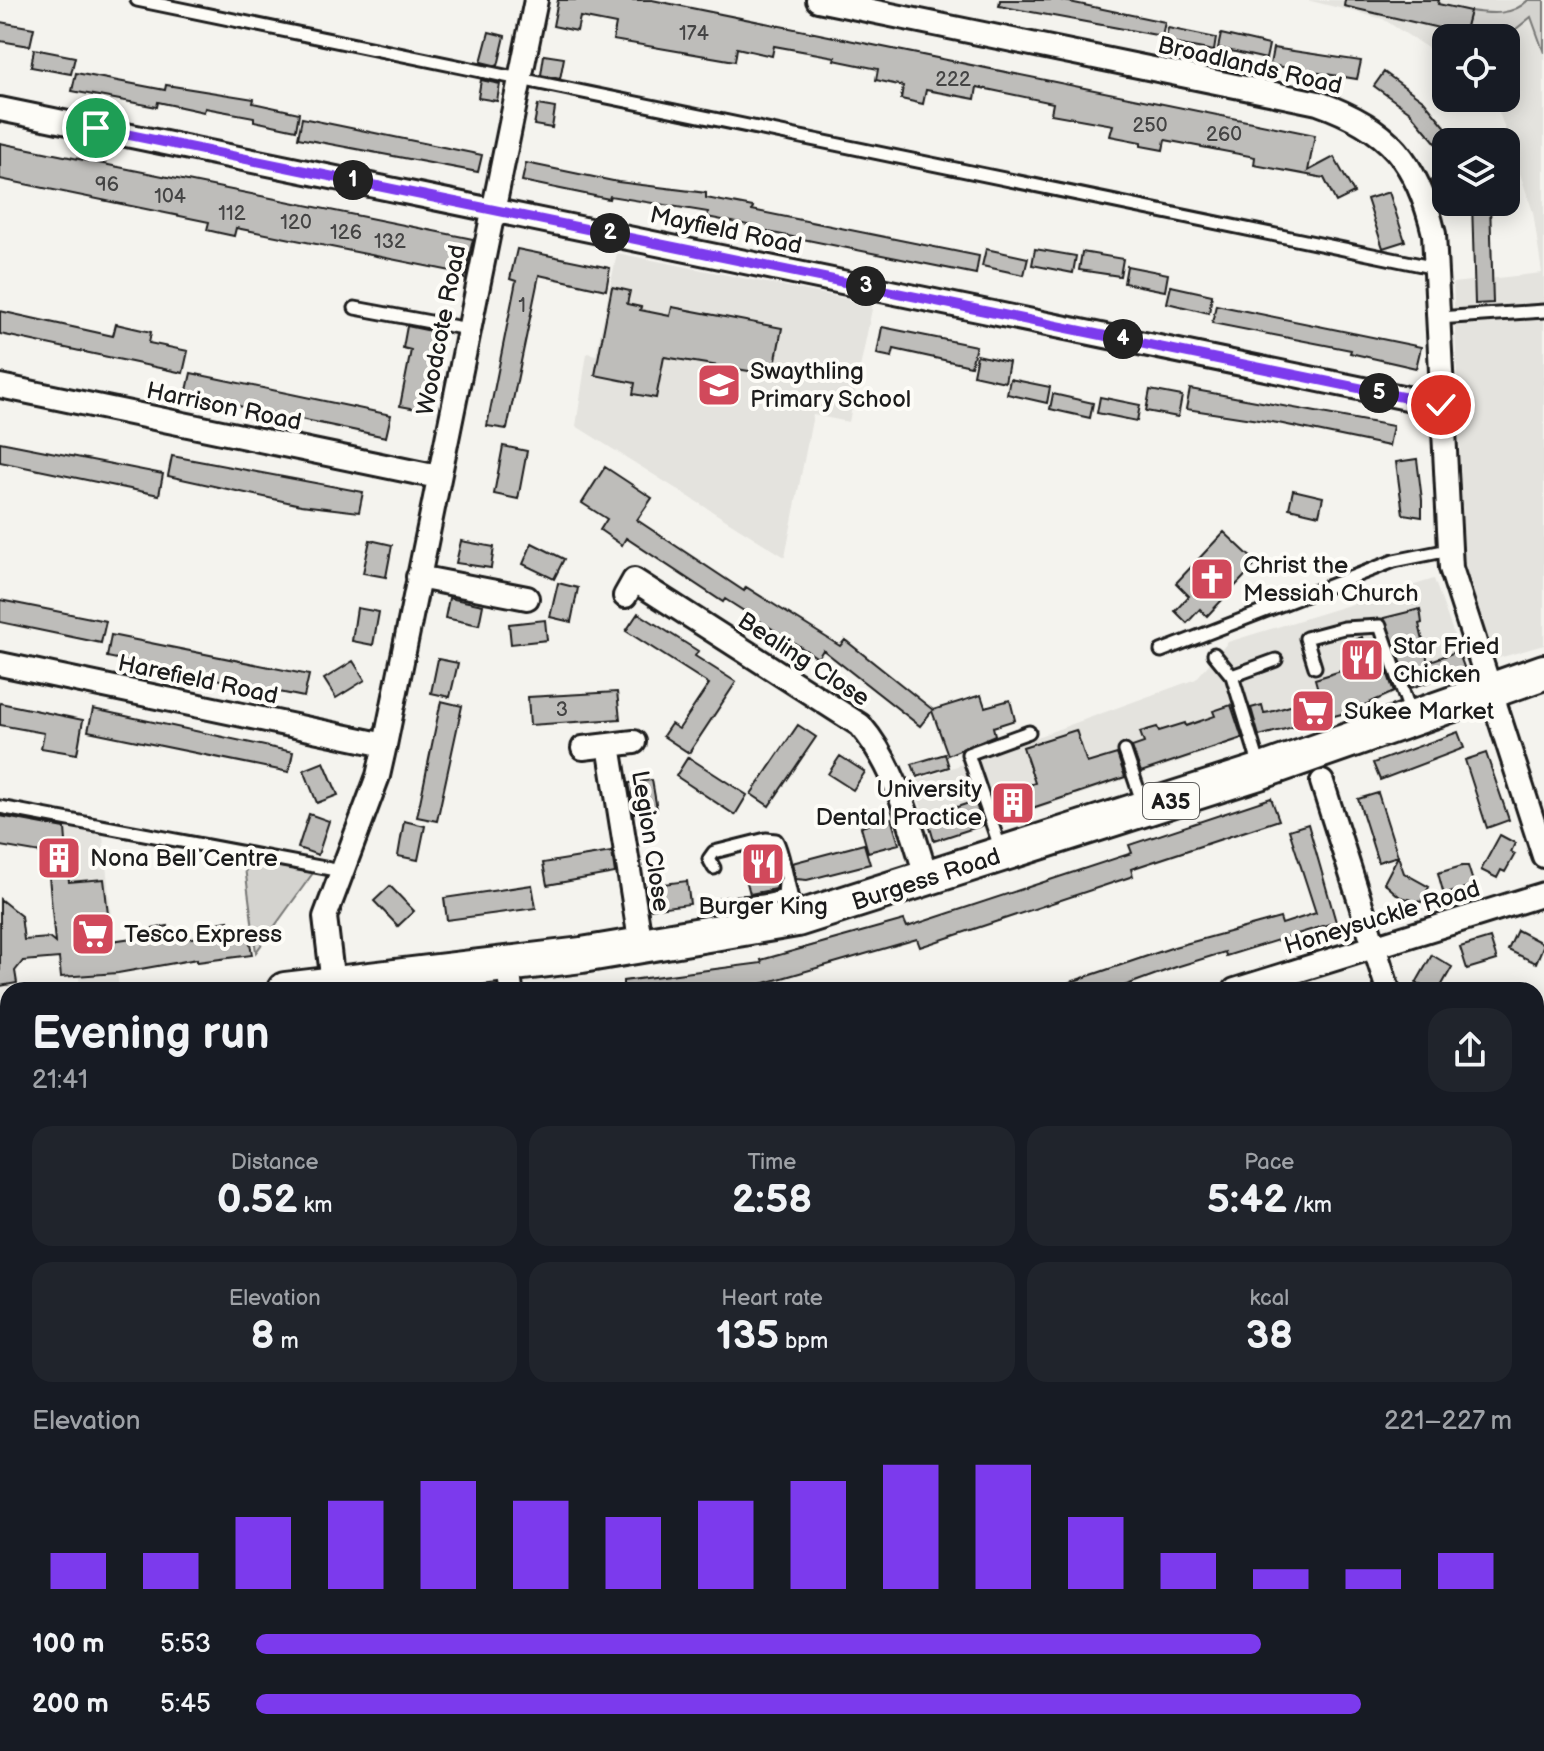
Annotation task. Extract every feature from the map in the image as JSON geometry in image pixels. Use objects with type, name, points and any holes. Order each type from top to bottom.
[{"type":"main road","name":"Burgess Road","points":[[384,982],[510,977],[641,946],[797,919],[1262,771],[1544,672]]},
{"type":"street","name":"Woodcote Road","points":[[333,982],[325,917],[378,776],[536,0]]},
{"type":"street","name":"Broadlands Road","points":[[818,0],[1318,103],[1354,116],[1383,135],[1416,177],[1434,234],[1449,550],[1456,588],[1544,856]]},
{"type":"street","name":"Mayfield Road","points":[[0,109],[1441,405]]},
{"type":"street","name":"Harrison Road","points":[[0,386],[438,477]]},
{"type":"street","points":[[418,577],[527,598]]},
{"type":"street","name":"Bealing Close","points":[[625,596],[634,580],[860,725],[874,741],[900,795],[927,878]]},
{"type":"street","name":"Harefield Road","points":[[0,664],[385,745]]},
{"type":"street","name":"Legion Close","points":[[583,748],[634,742]]},
{"type":"street","name":"Legion Close","points":[[609,745],[641,946]]},
{"type":"street","points":[[1322,782],[1386,982]]},
{"type":"street","name":"Honeysuckle Road","points":[[1260,982],[1544,894]]},
{"type":"lane","points":[[137,0],[1436,268]]},
{"type":"lane","points":[[355,308],[468,329]]},
{"type":"lane","points":[[1438,318],[1544,311]]},
{"type":"lane","points":[[1161,651],[1394,561],[1449,550]]},
{"type":"lane","points":[[1315,667],[1306,638],[1344,628],[1380,626],[1413,718]]},
{"type":"lane","points":[[1214,654],[1232,676],[1262,771]]},
{"type":"lane","points":[[1232,676],[1276,660]]},
{"type":"lane","points":[[1002,854],[968,754],[1029,732]]},
{"type":"lane","points":[[1125,751],[1144,809]]},
{"type":"lane","points":[[0,807],[341,871]]},
{"type":"lane","points":[[714,868],[711,853],[772,838],[781,845],[784,895],[776,900],[722,905]]},
{"type":"lane","points":[[785,882],[797,919]]},
{"type":"shaded area","points":[[1307,0],[1544,0],[1544,645],[1492,660],[1465,576],[1453,283],[1542,273],[1533,212],[1520,174],[1520,128],[1504,128],[1499,112],[1520,112],[1520,24],[1432,24],[1432,51],[1383,19]]},
{"type":"shaded area","points":[[1528,0],[1544,0],[1544,53],[1531,17],[1520,26],[1467,24],[1470,11],[1494,13],[1522,5]]},
{"type":"shaded area","name":"Swaythling Primary School","points":[[617,253],[873,304],[849,422],[813,415],[785,557],[576,426],[587,353],[596,355]]},
{"type":"shaded area","points":[[1434,579],[1467,671],[1399,692],[1354,712],[1247,739],[933,843],[913,782],[1196,679],[1228,642]]},
{"type":"shaded area","points":[[66,827],[103,836],[118,982],[79,982]]},
{"type":"shaded area","points":[[244,860],[313,873],[256,952]]},
{"type":"building","points":[[558,0],[652,0],[1315,135],[1308,171],[1334,157],[1354,193],[1336,202],[1324,178],[1254,165],[1255,157],[1165,140],[1163,150],[1141,146],[1141,142],[1110,136],[1113,125],[1051,114],[1053,103],[977,87],[975,99],[926,90],[923,104],[901,99],[903,86],[876,80],[878,69],[834,60],[835,57],[774,46],[772,56],[737,48],[735,61],[613,40],[616,24],[580,17],[577,31],[553,26]]},
{"type":"building","points":[[1000,0],[1060,0],[1165,22],[1162,36],[999,6]]},
{"type":"building","points":[[1345,0],[1439,0],[1438,4],[1470,11],[1467,24],[1432,26],[1344,6]]},
{"type":"building","points":[[0,22],[34,28],[30,46],[0,41]]},
{"type":"building","points":[[1168,28],[1216,38],[1214,51],[1165,42]]},
{"type":"building","points":[[489,32],[505,36],[498,66],[481,62]]},
{"type":"building","points":[[1221,34],[1269,45],[1266,59],[1218,48]]},
{"type":"building","points":[[1273,48],[1361,61],[1357,79],[1270,65]]},
{"type":"building","points":[[34,49],[75,57],[71,74],[31,67]]},
{"type":"building","points":[[544,55],[564,58],[560,79],[541,75]]},
{"type":"building","points":[[1384,72],[1424,101],[1446,128],[1432,128],[1432,138],[1410,112],[1374,86]]},
{"type":"building","points":[[76,73],[165,90],[166,85],[254,99],[253,103],[299,113],[296,130],[254,121],[254,117],[205,108],[204,112],[158,102],[157,107],[72,91]]},
{"type":"building","points":[[481,80],[500,84],[497,101],[478,98]]},
{"type":"building","points":[[538,105],[555,108],[552,128],[534,125]]},
{"type":"building","points":[[302,118],[482,155],[478,172],[298,138]]},
{"type":"building","points":[[0,143],[473,239],[464,279],[450,276],[451,271],[236,228],[234,236],[220,233],[207,230],[209,222],[0,179]]},
{"type":"building","points":[[526,163],[618,182],[706,193],[706,198],[753,207],[752,210],[979,256],[976,274],[753,229],[753,226],[707,217],[708,212],[610,196],[609,199],[522,181]]},
{"type":"building","points":[[1389,192],[1405,241],[1383,248],[1367,199]]},
{"type":"building","points":[[1472,216],[1490,216],[1493,303],[1475,304]]},
{"type":"building","points":[[517,249],[610,268],[606,290],[539,275],[507,429],[487,426],[516,281],[510,279]]},
{"type":"building","points":[[986,249],[1028,258],[1024,275],[982,266]]},
{"type":"building","points":[[1035,249],[1076,256],[1073,273],[1032,265]]},
{"type":"building","points":[[1082,252],[1123,259],[1120,276],[1079,270]]},
{"type":"building","points":[[1127,266],[1168,274],[1165,291],[1124,283]]},
{"type":"building","points":[[1171,286],[1212,295],[1209,313],[1167,303]]},
{"type":"building","points":[[612,287],[630,291],[627,304],[641,307],[640,310],[670,316],[672,307],[782,328],[773,375],[664,357],[656,398],[633,394],[635,383],[595,375]]},
{"type":"building","points":[[1216,305],[1421,347],[1416,368],[1350,353],[1351,350],[1212,323]]},
{"type":"building","points":[[0,311],[113,336],[116,324],[151,332],[149,343],[188,351],[183,373],[0,334]]},
{"type":"building","points":[[407,326],[441,333],[437,355],[433,354],[422,410],[400,406],[411,350],[403,348]]},
{"type":"building","points":[[882,327],[976,346],[971,366],[894,349],[892,357],[877,354]]},
{"type":"building","points":[[977,355],[1009,362],[1005,382],[973,375]]},
{"type":"building","points":[[191,373],[391,415],[386,437],[186,395]]},
{"type":"building","points":[[1010,379],[1050,387],[1047,403],[1007,394]]},
{"type":"building","points":[[1190,389],[1393,426],[1389,446],[1278,423],[1186,409]]},
{"type":"building","points":[[1150,390],[1182,396],[1178,417],[1146,411]]},
{"type":"building","points":[[1053,394],[1093,403],[1090,418],[1050,409]]},
{"type":"building","points":[[1100,397],[1140,405],[1137,421],[1097,413]]},
{"type":"building","points":[[0,442],[163,474],[159,495],[0,462]]},
{"type":"building","points":[[503,446],[527,451],[518,499],[494,494]]},
{"type":"building","points":[[172,456],[363,492],[359,512],[301,505],[168,476]]},
{"type":"building","points":[[1417,459],[1422,517],[1403,514],[1396,462]]},
{"type":"building","points":[[605,467],[652,498],[637,520],[744,591],[746,587],[840,646],[845,640],[933,710],[981,695],[985,707],[1010,700],[1015,720],[993,727],[995,735],[948,755],[932,711],[920,726],[823,650],[818,658],[725,599],[723,602],[626,538],[622,545],[600,530],[607,519],[582,503]]},
{"type":"building","points":[[1293,490],[1323,497],[1319,515],[1289,508]]},
{"type":"building","points":[[1224,532],[1257,563],[1207,616],[1200,609],[1187,623],[1175,611],[1189,596],[1176,583]]},
{"type":"building","points":[[370,540],[392,545],[386,577],[363,573]]},
{"type":"building","points":[[461,541],[494,547],[491,568],[456,563]]},
{"type":"building","points":[[532,543],[564,559],[554,579],[523,564]]},
{"type":"building","points":[[558,583],[578,588],[571,622],[550,617]]},
{"type":"building","points":[[449,598],[483,605],[479,625],[445,618]]},
{"type":"building","points":[[0,600],[106,621],[101,643],[0,622]]},
{"type":"building","points":[[357,608],[379,612],[373,645],[352,641]]},
{"type":"building","points":[[1420,609],[1422,623],[1419,624],[1428,662],[1458,651],[1465,670],[1411,688],[1384,618]]},
{"type":"building","points":[[638,613],[698,651],[695,656],[736,682],[689,753],[663,736],[671,724],[679,729],[709,684],[626,631]]},
{"type":"building","points":[[545,620],[547,640],[511,644],[509,624]]},
{"type":"building","points":[[111,635],[309,675],[304,697],[107,657]]},
{"type":"building","points":[[1362,637],[1369,660],[1381,655],[1394,692],[1349,712],[1259,736],[1251,708],[1262,705],[1264,713],[1320,697],[1315,679],[1357,666],[1349,642]]},
{"type":"building","points":[[438,659],[458,663],[450,697],[431,693]]},
{"type":"building","points":[[353,661],[365,680],[336,698],[324,679]]},
{"type":"building","points":[[617,692],[620,719],[530,725],[528,697]]},
{"type":"building","points":[[441,701],[462,706],[437,821],[417,817]]},
{"type":"building","points":[[0,703],[83,720],[77,754],[41,748],[44,733],[0,725]]},
{"type":"building","points":[[1231,705],[1242,738],[1141,772],[1132,747],[1144,743],[1140,732],[1157,727],[1159,731],[1185,723],[1186,726],[1215,716],[1213,711]]},
{"type":"building","points":[[93,709],[293,752],[289,772],[88,731]]},
{"type":"building","points":[[798,725],[816,737],[769,806],[751,794]]},
{"type":"building","points":[[1076,730],[1087,763],[1117,754],[1125,777],[999,819],[992,798],[1035,783],[1023,747]]},
{"type":"building","points":[[1458,732],[1464,748],[1380,780],[1373,763]]},
{"type":"building","points":[[1486,753],[1509,820],[1487,828],[1465,760]]},
{"type":"building","points":[[945,754],[949,767],[917,777],[912,764]]},
{"type":"building","points":[[840,756],[865,772],[853,790],[828,774]]},
{"type":"building","points":[[688,757],[747,795],[735,815],[676,776]]},
{"type":"building","points":[[324,762],[338,795],[317,803],[304,770]]},
{"type":"building","points":[[652,780],[657,809],[634,813],[629,783]]},
{"type":"building","points":[[1378,793],[1398,856],[1378,862],[1358,799]]},
{"type":"building","points":[[1271,798],[1279,820],[1131,869],[1133,876],[920,947],[917,939],[768,982],[623,982],[762,963],[761,960],[904,920],[907,927],[1132,853],[1129,845]]},
{"type":"building","points":[[975,801],[983,825],[934,841],[927,817]]},
{"type":"building","points":[[309,814],[329,821],[318,855],[298,848]]},
{"type":"building","points":[[0,816],[65,828],[69,882],[104,879],[111,941],[153,935],[152,929],[168,926],[171,941],[214,935],[212,924],[228,921],[229,928],[247,925],[252,955],[197,962],[197,959],[118,973],[61,977],[59,958],[23,961],[15,971],[17,982],[0,982],[0,899],[21,916],[24,940],[49,938],[55,943],[47,854],[0,846]]},
{"type":"building","points":[[891,818],[899,844],[868,852],[861,827]]},
{"type":"building","points":[[404,821],[425,826],[418,860],[398,856]]},
{"type":"building","points":[[1308,824],[1336,922],[1226,956],[1225,952],[1135,982],[1071,982],[1174,947],[1280,918],[1282,924],[1316,913],[1289,830]]},
{"type":"building","points":[[1500,835],[1515,843],[1511,852],[1515,854],[1505,872],[1501,870],[1497,878],[1481,870]]},
{"type":"building","points":[[864,844],[870,864],[807,880],[796,879],[792,863]]},
{"type":"building","name":"Burger King","points":[[771,848],[778,878],[776,889],[750,894],[745,875],[748,874],[746,853]]},
{"type":"building","points":[[612,852],[615,873],[547,885],[543,863]]},
{"type":"building","points":[[1398,856],[1404,873],[1429,887],[1421,902],[1400,897],[1384,883]]},
{"type":"building","points":[[1468,866],[1474,885],[1444,895],[1438,873]]},
{"type":"building","points":[[687,881],[690,904],[649,909],[646,886]]},
{"type":"building","points":[[532,885],[536,908],[447,920],[444,898]]},
{"type":"building","points":[[390,886],[414,911],[398,926],[374,901]]},
{"type":"building","points":[[1517,930],[1544,944],[1536,963],[1508,950]]},
{"type":"building","points":[[1490,938],[1497,960],[1467,969],[1460,947]]},
{"type":"building","points":[[1432,955],[1452,967],[1444,982],[1417,982]]},
{"type":"place","name":"Swaythling Primary School","points":[[719,385]]},
{"type":"place","name":"Christ the Messiah Church","points":[[1212,579]]},
{"type":"place","name":"Star Fried Chicken","points":[[1362,660]]},
{"type":"place","name":"Sukee Market","points":[[1313,711]]},
{"type":"place","name":"University Dental Practice","points":[[1013,803]]},
{"type":"place","name":"Nona Bell Centre","points":[[59,858]]},
{"type":"place","name":"Burger King","points":[[763,864]]},
{"type":"place","name":"Tesco Express","points":[[93,934]]},
{"type":"route","points":[[96,128],[1441,405]]}]
